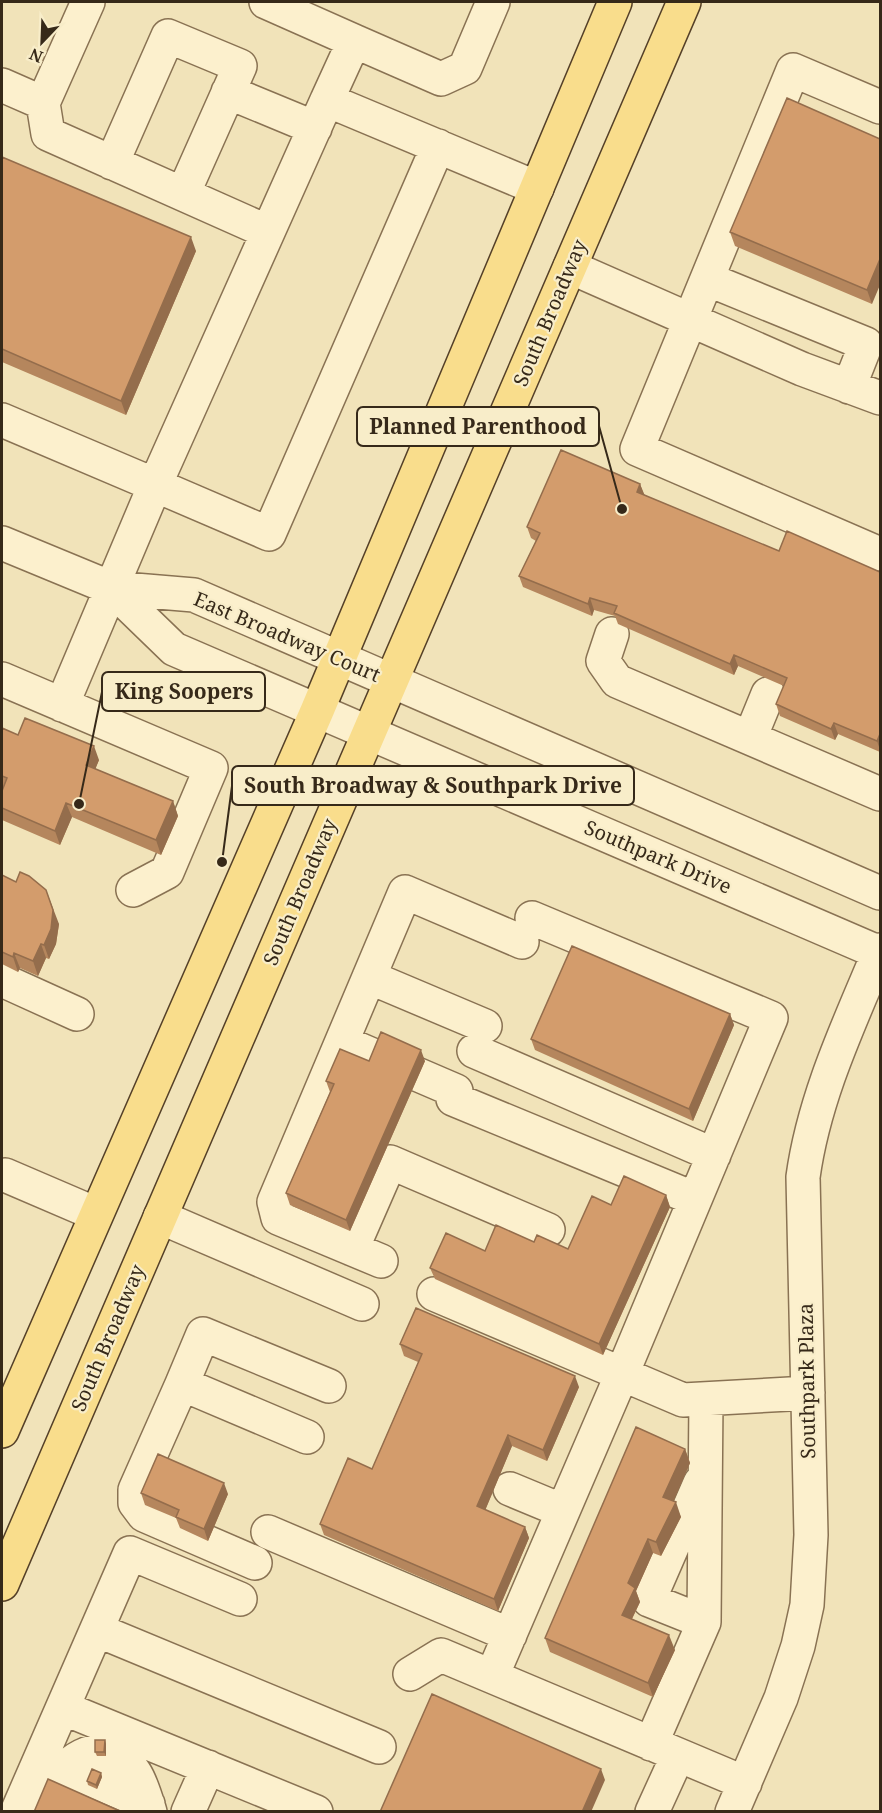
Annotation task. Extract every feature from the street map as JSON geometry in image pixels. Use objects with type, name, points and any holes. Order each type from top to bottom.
[{"type":"main road","points":[[2,1431],[317,711],[615,2]]},
{"type":"main road","name":"South Broadway","points":[[2,1584],[684,2]]},
{"type":"street","points":[[88,2],[44,104],[48,134],[268,232]]},
{"type":"street","points":[[266,2],[441,79],[465,68],[493,2]]},
{"type":"street","points":[[112,163],[168,36],[240,66],[183,194]]},
{"type":"street","points":[[62,705],[155,485],[354,41]]},
{"type":"street","points":[[880,107],[793,70],[637,449],[880,554]]},
{"type":"street","points":[[2,85],[44,104]]},
{"type":"street","points":[[228,92],[321,114],[438,146],[537,188]]},
{"type":"street","points":[[2,420],[269,534],[438,146]]},
{"type":"street","points":[[570,267],[690,320],[880,398]]},
{"type":"street","points":[[707,279],[873,339],[849,387]]},
{"type":"street","name":"East Broadway Court","points":[[2,543],[111,588],[194,595],[391,681]]},
{"type":"street","name":"East Broadway Court","points":[[111,588],[174,649],[369,733]]},
{"type":"street","points":[[612,634],[603,661],[617,681],[880,794]]},
{"type":"street","points":[[2,679],[211,768],[167,872],[133,890]]},
{"type":"street","points":[[391,681],[880,893]]},
{"type":"street","points":[[750,738],[768,694]]},
{"type":"street","name":"Southpark Drive","points":[[369,733],[880,952]]},
{"type":"street","points":[[492,1676],[771,1018],[527,930],[405,892],[274,1202],[278,1218],[367,1255],[390,1162],[549,1230]]},
{"type":"street","name":"Southpark Plaza","points":[[738,1797],[781,1698],[798,1646],[807,1605],[811,1535],[803,1178],[807,1149],[817,1107],[830,1068],[880,952]]},
{"type":"street","points":[[369,977],[479,1039],[714,1155]]},
{"type":"street","points":[[2,980],[77,1014]]},
{"type":"street","points":[[342,1042],[454,1095],[695,1199]]},
{"type":"street","points":[[5,1175],[96,1214]]},
{"type":"street","points":[[160,1217],[362,1304]]},
{"type":"street","points":[[286,1271],[304,1228]]},
{"type":"street","points":[[434,1294],[683,1400],[808,1393]]},
{"type":"street","points":[[255,1563],[144,1515],[135,1503],[135,1490],[203,1334],[328,1386]]},
{"type":"street","points":[[183,1384],[307,1437]]},
{"type":"street","points":[[652,1812],[664,1749],[704,1622],[706,1399]]},
{"type":"street","points":[[704,1622],[649,1600],[706,1471]]},
{"type":"street","points":[[510,1489],[563,1511]]},
{"type":"street","points":[[268,1532],[510,1635]]},
{"type":"street","points":[[17,1812],[130,1553],[240,1599]]},
{"type":"street","points":[[97,1630],[379,1747]]},
{"type":"street","points":[[410,1674],[441,1655],[664,1749],[738,1797]]},
{"type":"street","points":[[63,1707],[316,1812]]},
{"type":"street","points":[[188,1812],[207,1767]]},
{"type":"street","points":[[39,1812],[51,1784],[63,1768],[149,1808]]},
{"type":"building","points":[[787,98],[880,139],[880,259],[867,290],[730,232]]},
{"type":"building","points":[[2,157],[191,237],[121,401],[2,349]]},
{"type":"building","points":[[561,450],[640,484],[637,492],[779,551],[787,531],[880,572],[880,734],[877,741],[834,723],[831,729],[776,704],[787,678],[734,655],[730,664],[614,613],[617,606],[590,598],[588,604],[519,576],[540,533],[527,527]]},
{"type":"building","points":[[25,718],[94,746],[86,765],[173,801],[156,840],[66,803],[55,831],[2,808],[2,791],[7,778],[2,776],[2,728],[18,735]]},
{"type":"building","points":[[20,872],[29,876],[46,890],[53,910],[51,929],[33,961],[14,953],[13,957],[2,952],[2,875],[16,882]]},
{"type":"building","points":[[572,946],[730,1014],[689,1109],[531,1039]]},
{"type":"building","points":[[381,1032],[421,1050],[346,1220],[286,1193],[334,1084],[326,1081],[340,1049],[369,1061]]},
{"type":"building","points":[[624,1176],[666,1195],[599,1344],[430,1268],[446,1233],[485,1251],[496,1225],[534,1242],[537,1235],[568,1249],[592,1196],[611,1205]]},
{"type":"building","points":[[416,1308],[575,1376],[543,1450],[508,1435],[477,1506],[525,1527],[494,1599],[320,1524],[348,1458],[372,1469],[422,1354],[400,1344]]},
{"type":"building","points":[[636,1427],[685,1449],[663,1497],[676,1502],[656,1542],[648,1539],[628,1583],[635,1588],[622,1615],[669,1635],[648,1683],[545,1638]]},
{"type":"building","points":[[158,1454],[224,1483],[204,1529],[176,1517],[179,1510],[141,1493]]},
{"type":"building","points":[[432,1694],[601,1769],[582,1812],[380,1812]]},
{"type":"building","points":[[95,1740],[105,1740],[104,1752],[95,1752]]},
{"type":"building","points":[[92,1769],[101,1773],[96,1785],[87,1781]]},
{"type":"building","points":[[48,1779],[122,1812],[34,1812]]},
{"type":"place","name":"Planned Parenthood","points":[[622,509]]},
{"type":"place","name":"King Soopers","points":[[79,804]]},
{"type":"place","name":"South Broadway & Southpark Drive","points":[[222,862]]}]
